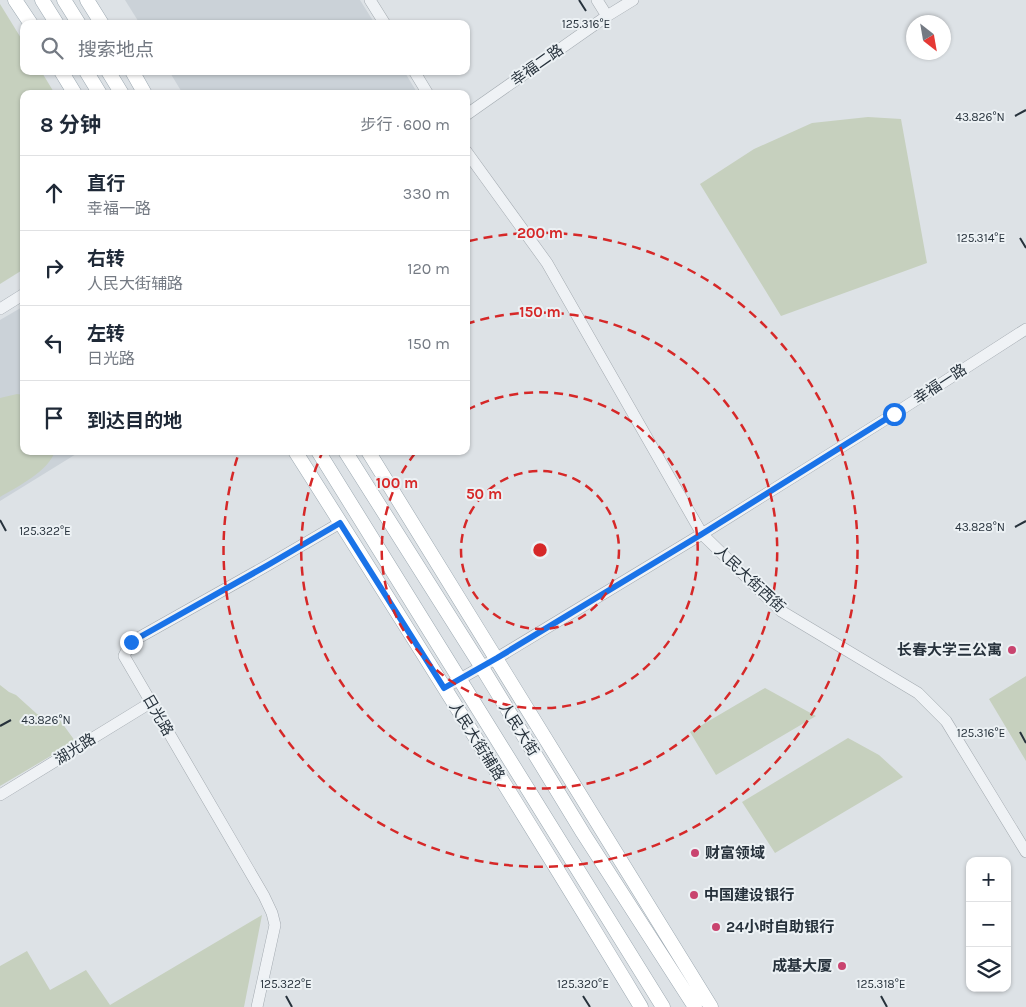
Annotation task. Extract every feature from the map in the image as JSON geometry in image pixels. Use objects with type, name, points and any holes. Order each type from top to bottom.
[{"type":"main road","points":[[16,0],[28,20]]},
{"type":"main road","points":[[42,0],[54,20]]},
{"type":"main road","points":[[64,0],[76,20]]},
{"type":"main road","points":[[87,0],[100,20]]},
{"type":"main road","points":[[63,75],[73,90]]},
{"type":"main road","points":[[88,75],[98,90]]},
{"type":"main road","points":[[110,75],[120,90]]},
{"type":"main road","points":[[134,75],[144,90]]},
{"type":"main road","name":"人民大街辅路","points":[[298,455],[641,1007]]},
{"type":"main road","name":"人民大街","points":[[320,455],[663,1007]]},
{"type":"main road","name":"人民大街","points":[[348,455],[481,666],[583,833],[694,1007]]},
{"type":"main road","points":[[370,455],[711,1007]]},
{"type":"street","points":[[370,0],[382,20]]},
{"type":"street","points":[[597,0],[607,16]]},
{"type":"street","name":"幸福二路","points":[[470,113],[607,16],[633,0]]},
{"type":"street","points":[[416,75],[426,90]]},
{"type":"street","name":"人民大街西街","points":[[470,157],[547,263],[702,534],[781,611],[918,693],[946,722],[1026,852]]},
{"type":"street","points":[[0,309],[20,296]]},
{"type":"street","name":"幸福一路","points":[[444,688],[702,534],[1026,329]]},
{"type":"street","name":"日光路","points":[[257,1007],[275,925],[272,913],[264,896],[124,656],[131,642],[340,523]]},
{"type":"street","name":"湖光路","points":[[0,795],[150,703]]},
{"type":"shaded area","points":[[125,0],[360,0],[372,20],[138,20]]},
{"type":"shaded area","points":[[171,75],[406,75],[416,90],[181,90]]},
{"type":"shaded area","points":[[20,308],[20,455],[75,455],[0,501],[0,320]]},
{"type":"green space","points":[[0,4],[20,36],[20,75],[43,75],[53,90],[20,90],[20,272],[0,284]]},
{"type":"green space","points":[[868,117],[901,119],[927,263],[781,316],[700,184],[754,149],[812,123]]},
{"type":"green space","points":[[20,394],[20,455],[53,455],[39,472],[0,497],[0,398]]},
{"type":"green space","points":[[1026,676],[1026,761],[989,699]]},
{"type":"green space","points":[[0,685],[16,695],[37,714],[47,719],[57,716],[75,741],[0,786]]},
{"type":"green space","points":[[765,688],[816,716],[716,775],[690,732]]},
{"type":"green space","points":[[848,738],[879,755],[903,777],[775,853],[742,802]]},
{"type":"green space","points":[[262,915],[244,1007],[0,1007],[0,966],[27,951],[50,990],[86,970],[110,1005]]},
{"type":"place","name":"长春大学三公寓","points":[[1012,650]]},
{"type":"place","name":"财富领域","points":[[695,853]]},
{"type":"place","name":"中国建设银行","points":[[694,895]]},
{"type":"place","name":"24小时自助银行","points":[[716,927]]},
{"type":"place","name":"成基大厦","points":[[842,966]]},
{"type":"route","points":[[131,642],[340,523],[444,688],[702,534],[894,414]]}]
